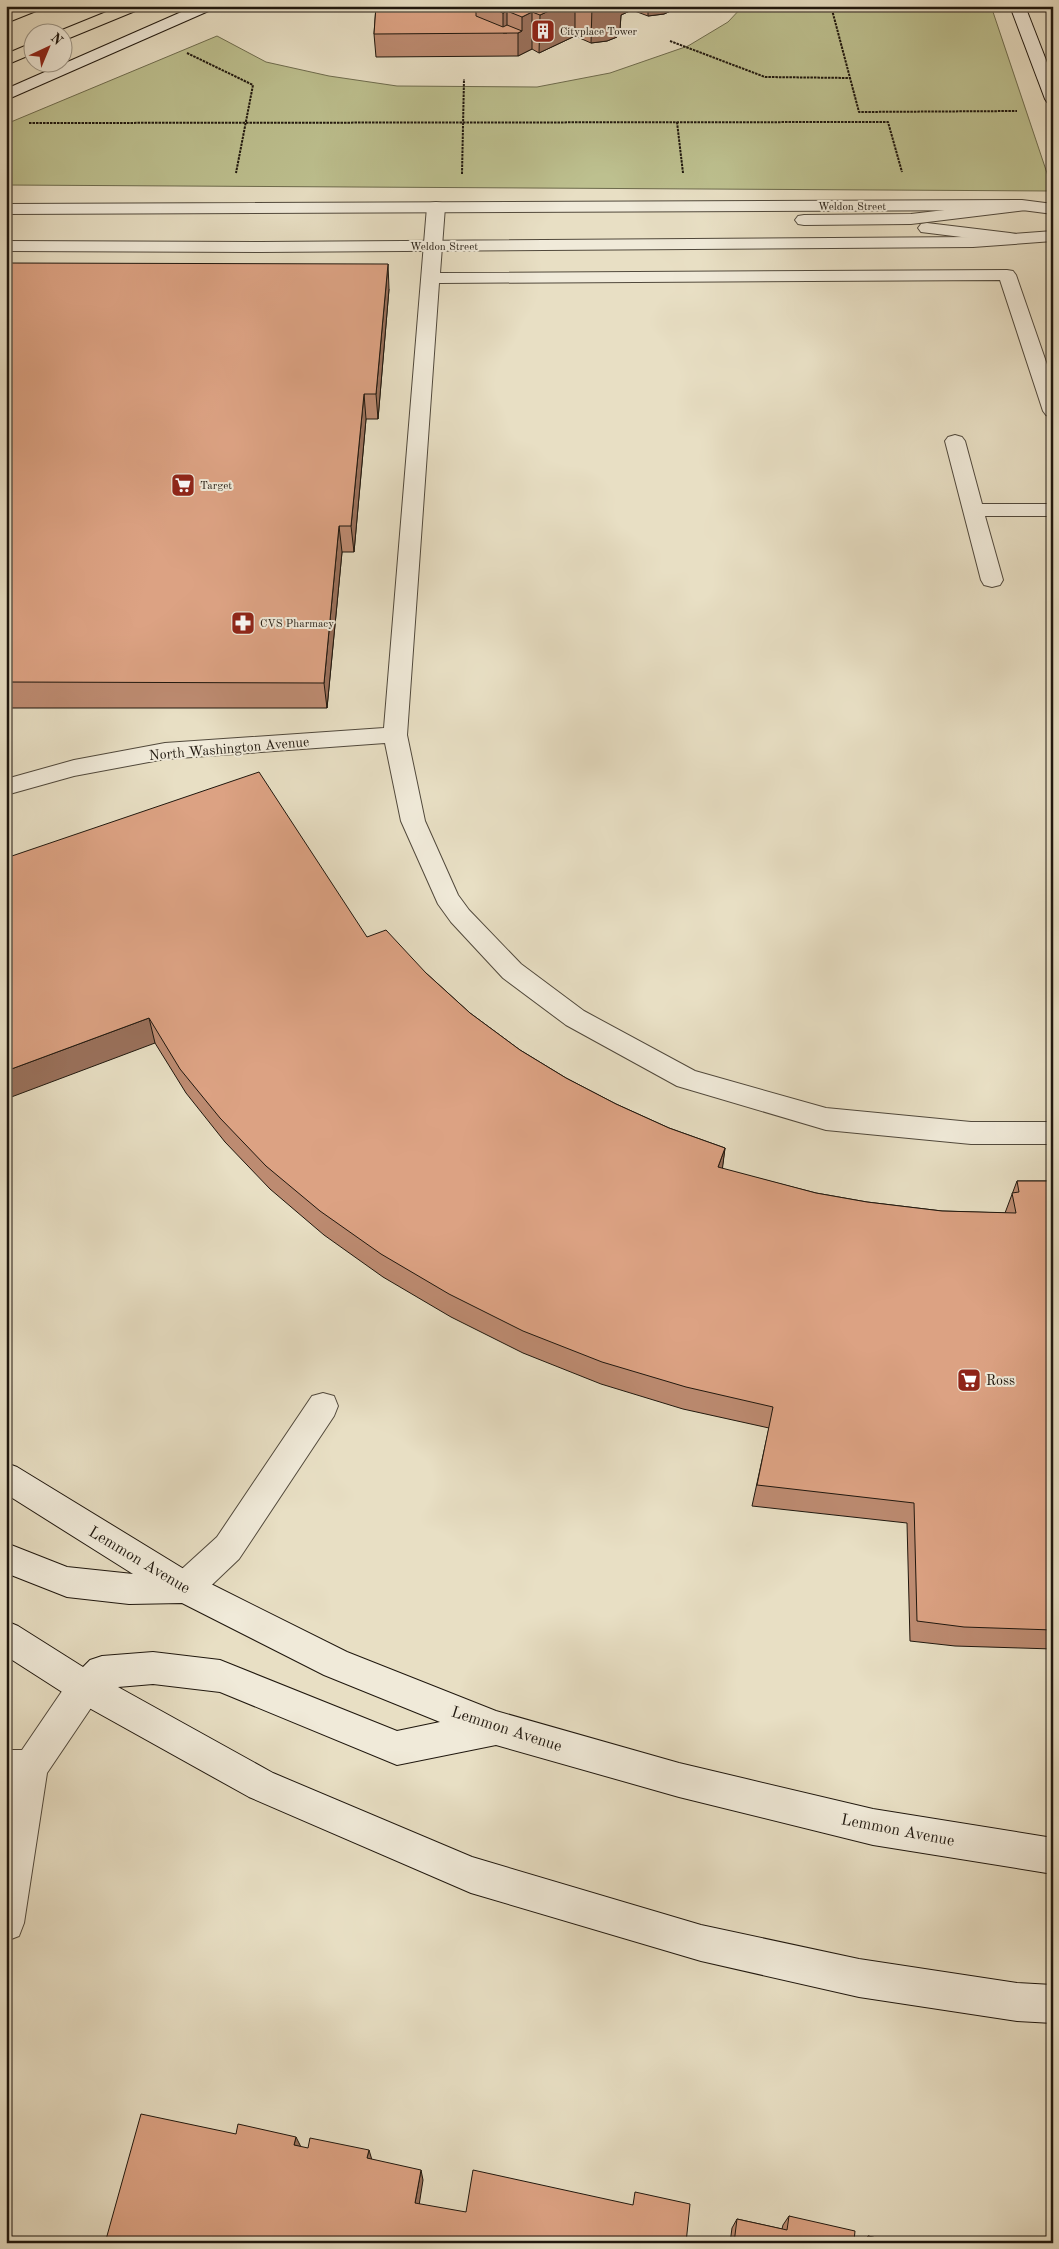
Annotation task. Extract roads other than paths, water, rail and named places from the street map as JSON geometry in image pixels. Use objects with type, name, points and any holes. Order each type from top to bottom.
[{"type":"highway","points":[[6,19],[36,6]]},
{"type":"highway","points":[[72,32],[135,6]]},
{"type":"highway","points":[[6,60],[22,53]]},
{"type":"street","points":[[6,95],[208,6]]},
{"type":"street","points":[[1017,6],[1053,99]]},
{"type":"street","points":[[1010,238],[913,227],[806,224],[911,219],[1022,205]]},
{"type":"street","name":"Weldon Street","points":[[6,246],[263,227],[436,207],[1022,205],[1053,209]]},
{"type":"street","points":[[651,206],[656,245]]},
{"type":"street","points":[[436,207],[395,735],[413,821],[447,898],[460,916],[512,971],[574,1018],[687,1079],[826,1118],[971,1134],[1053,1133]]},
{"type":"street","name":"Weldon Street","points":[[6,209],[263,227],[432,246],[973,242],[1053,236]]},
{"type":"street","points":[[430,278],[1008,275],[1053,411]]},
{"type":"street","points":[[955,441],[992,580]]},
{"type":"street","points":[[973,510],[1053,510]]},
{"type":"street","name":"North Washington Avenue","points":[[6,787],[74,768],[166,751],[395,735]]},
{"type":"street","points":[[6,1558],[66,1582],[128,1589],[185,1588],[228,1548],[323,1406]]},
{"type":"street","name":"Lemmon Avenue","points":[[6,1478],[185,1588],[336,1664],[496,1728],[679,1780],[873,1827],[1053,1856]]},
{"type":"street","points":[[6,1637],[85,1687],[261,1786],[471,1874],[710,1945],[859,1978],[1017,2002],[1053,2004]]},
{"type":"street","points":[[6,1923],[19,1767],[85,1687],[102,1672],[153,1668],[220,1676],[398,1748],[496,1728]]},
{"type":"place","name":"Cityplace Tower","points":[[543,31]]},
{"type":"place","name":"Target","points":[[183,485]]},
{"type":"place","name":"CVS Pharmacy","points":[[243,623]]},
{"type":"place","name":"Ross","points":[[969,1380]]}]
